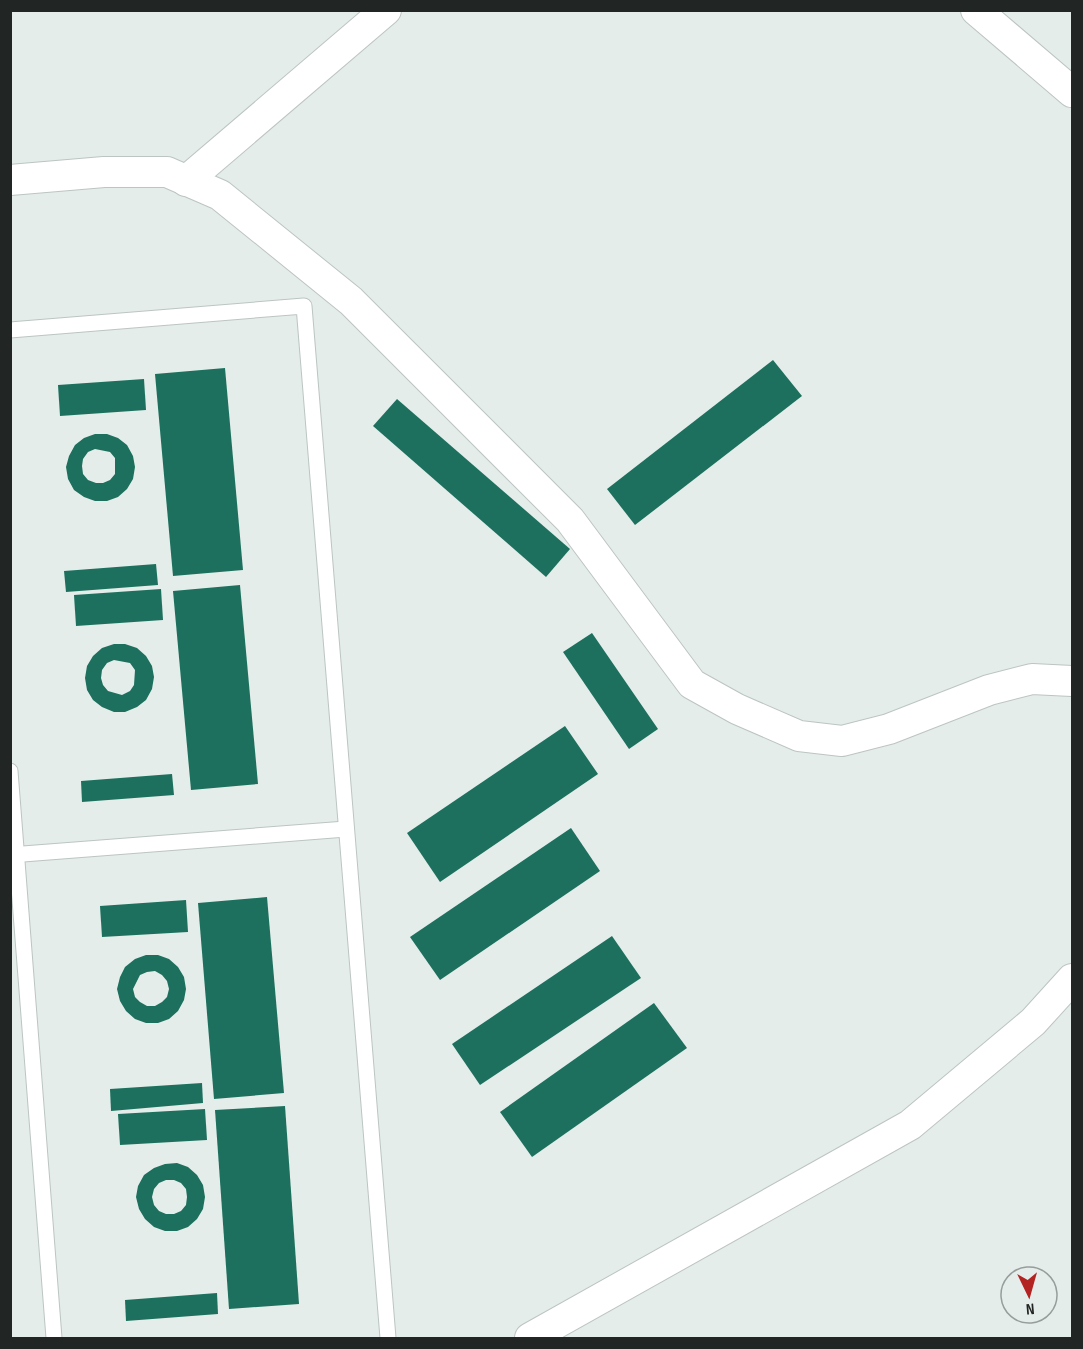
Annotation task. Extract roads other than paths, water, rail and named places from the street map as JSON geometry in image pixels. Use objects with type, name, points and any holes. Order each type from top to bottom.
[{"type":"street","points":[[186,181],[386,10]]},
{"type":"street","points":[[976,10],[1072,92]]},
{"type":"street","points":[[10,180],[104,172],[167,172],[220,195],[351,301],[570,520],[692,684],[737,710],[799,736],[842,741],[889,729],[1000,687],[1032,679],[1072,681]]},
{"type":"street","points":[[530,1338],[910,1125],[1033,1022],[1072,979]]},
{"type":"lane","points":[[10,330],[304,306],[388,1338]]},
{"type":"lane","points":[[10,771],[14,854],[54,1338]]},
{"type":"lane","points":[[14,854],[346,829]]}]
